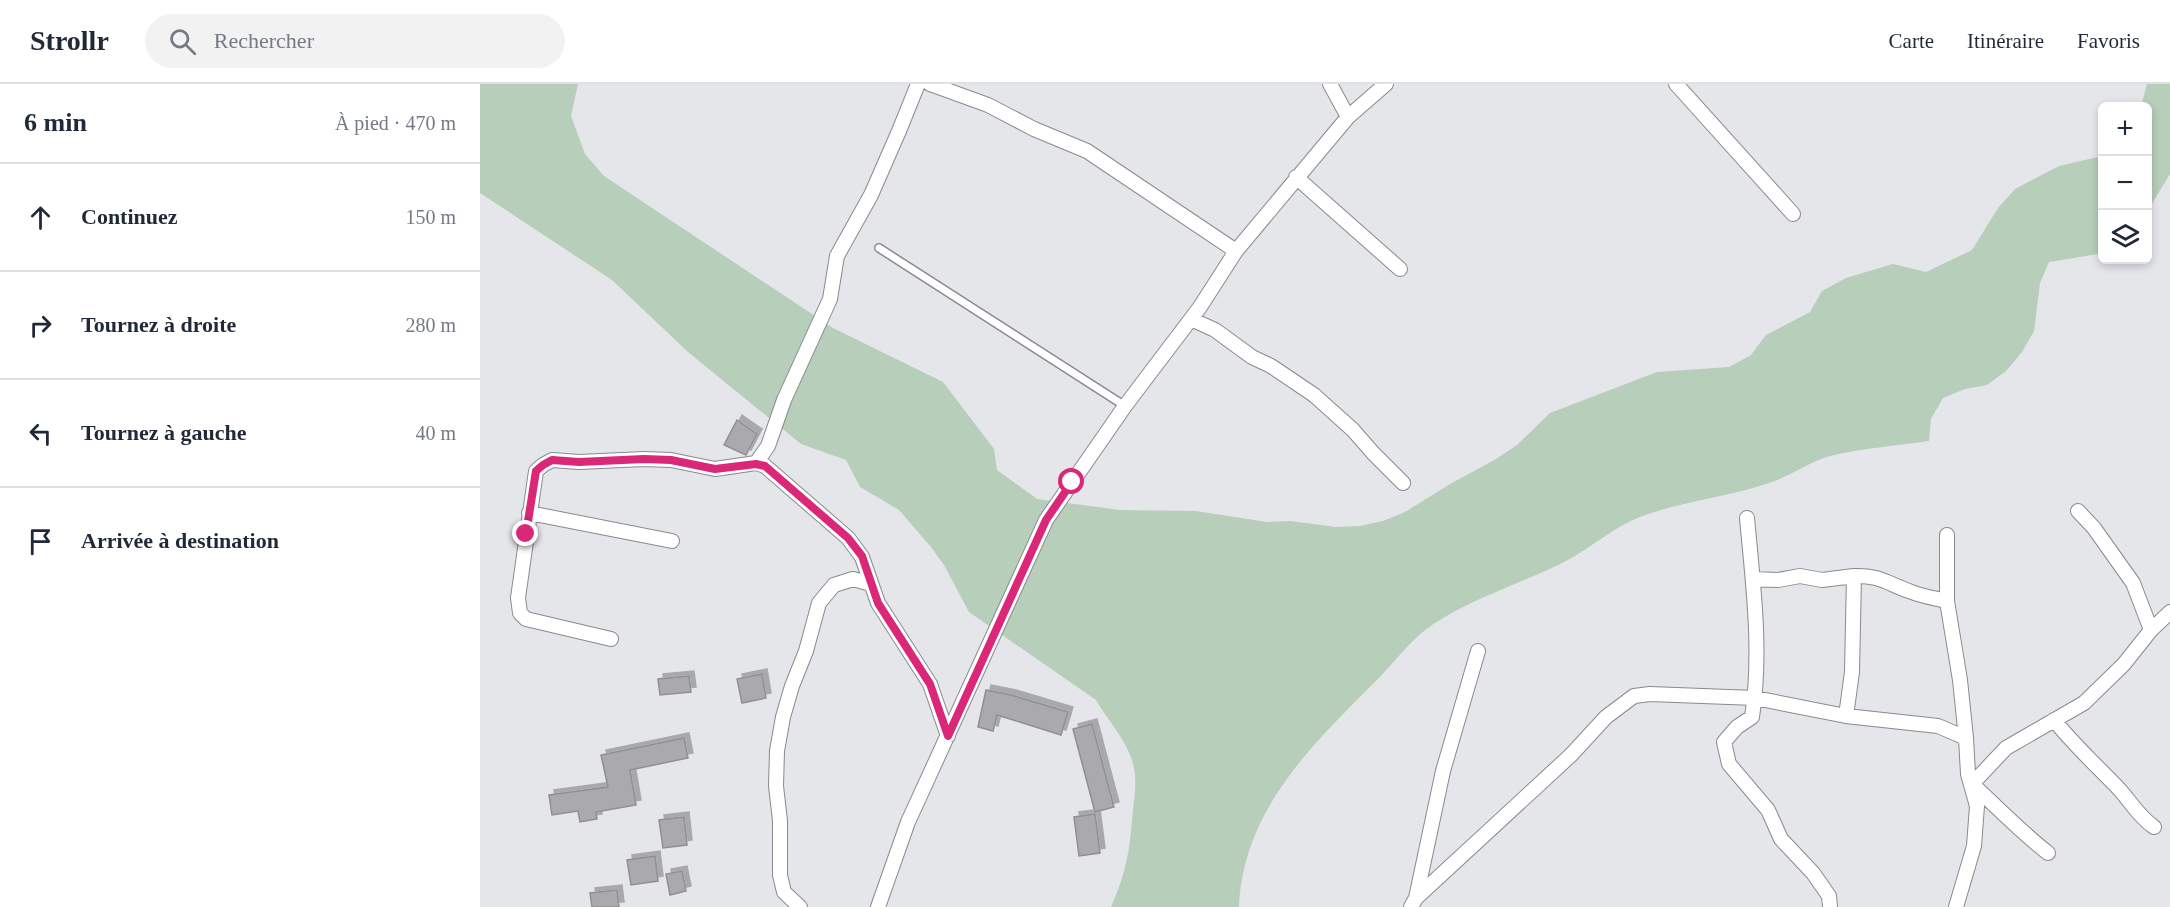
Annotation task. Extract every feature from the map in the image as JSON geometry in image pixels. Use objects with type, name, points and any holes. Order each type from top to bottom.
[{"type":"street","points":[[756,464],[768,446],[787,392],[830,299],[837,256],[871,195],[918,84]]},
{"type":"street","points":[[930,84],[988,105],[1034,129],[1087,152],[1236,251]]},
{"type":"street","points":[[1330,84],[1348,117]]},
{"type":"street","points":[[878,907],[908,822],[1046,520],[1125,406],[1191,319],[1236,251],[1348,117],[1386,84]]},
{"type":"street","points":[[1676,84],[1792,214]]},
{"type":"street","points":[[1296,177],[1400,268]]},
{"type":"street","points":[[1191,319],[1215,330],[1252,357],[1271,366],[1314,395],[1353,430],[1403,483]]},
{"type":"street","points":[[611,639],[526,619],[520,613],[518,598],[536,471],[552,460],[579,462],[653,459],[671,460],[715,469],[756,464],[765,466],[777,474],[848,538],[862,556],[878,603],[930,684],[948,736]]},
{"type":"street","points":[[2079,511],[2094,528],[2133,583],[2151,630]]},
{"type":"street","points":[[529,513],[672,541]]},
{"type":"street","points":[[1747,518],[1756,629],[1755,698],[1752,717],[1737,727],[1724,742],[1729,764],[1768,810],[1781,839],[1813,873],[1829,896],[1830,907]]},
{"type":"street","points":[[1947,535],[1947,601],[1960,680],[1968,774],[1977,806],[1974,846],[1956,907]]},
{"type":"street","points":[[1753,579],[1778,580],[1800,576],[1822,580],[1870,576],[1891,582],[1910,592],[1947,601]]},
{"type":"street","points":[[1846,716],[1852,672],[1854,576]]},
{"type":"street","points":[[800,907],[784,892],[780,875],[780,821],[776,786],[777,751],[783,717],[806,651],[819,603],[834,585],[853,579],[871,584]]},
{"type":"street","points":[[1972,784],[2006,748],[2084,703],[2124,664],[2151,630],[2170,612]]},
{"type":"street","points":[[1413,902],[1443,771],[1478,651]]},
{"type":"street","points":[[1413,902],[1571,755],[1606,717],[1634,696],[1650,694],[1755,698],[1846,716],[1938,726],[1966,738]]},
{"type":"street","points":[[2054,720],[2073,744],[2085,753],[2119,790],[2143,820],[2154,827]]},
{"type":"street","points":[[1972,784],[2019,831],[2048,854]]},
{"type":"lane","points":[[879,248],[1125,406]]},
{"type":"green space","points":[[480,84],[578,84],[571,116],[585,154],[604,176],[833,328],[943,382],[994,449],[997,470],[1037,499],[1120,510],[1196,511],[1267,522],[1290,521],[1336,527],[1360,526],[1383,521],[1405,512],[1517,445],[1550,413],[1657,372],[1729,367],[1751,355],[1766,335],[1810,312],[1822,291],[1846,278],[1893,264],[1926,272],[1972,250],[1998,208],[2015,189],[2059,166],[2098,157],[2098,254],[2049,262],[2040,283],[2034,331],[2022,352],[2006,371],[1987,385],[1965,389],[1943,398],[1931,419],[1929,441],[1830,456],[1756,487],[1640,517],[1621,526],[1566,561],[1482,598],[1427,629],[1412,641],[1331,726],[1287,779],[1268,808],[1254,838],[1244,871],[1239,907],[1111,907],[1127,859],[1135,776],[1126,747],[1096,700],[969,612],[944,565],[931,547],[899,510],[860,487],[846,460],[801,444],[688,352],[612,280],[480,193]]},
{"type":"green space","points":[[2147,84],[2170,84],[2170,174],[2152,203],[2152,102],[2142,102]]},
{"type":"building","points":[[737,420],[757,434],[746,455],[724,445]]},
{"type":"building","points":[[762,674],[766,698],[742,703],[737,679]]},
{"type":"building","points":[[689,676],[691,692],[660,695],[658,679]]},
{"type":"building","points":[[986,690],[1068,712],[1061,735],[997,715],[993,731],[978,727]]},
{"type":"building","points":[[1092,724],[1114,807],[1095,812],[1073,729]]},
{"type":"building","points":[[684,738],[688,758],[630,770],[636,805],[596,812],[597,819],[580,822],[578,811],[552,815],[549,795],[608,787],[601,755]]},
{"type":"building","points":[[1095,814],[1100,853],[1079,856],[1074,817]]},
{"type":"building","points":[[684,817],[687,845],[663,848],[659,820]]},
{"type":"building","points":[[655,856],[658,881],[631,885],[627,860]]},
{"type":"building","points":[[682,871],[686,891],[670,895],[666,874]]},
{"type":"building","points":[[617,890],[619,907],[592,907],[590,893]]},
{"type":"route","points":[[526,534],[536,471],[552,460],[579,462],[671,460],[715,469],[756,464],[765,466],[777,474],[848,538],[862,556],[878,603],[930,684],[948,736],[1046,520],[1072,482]]}]
